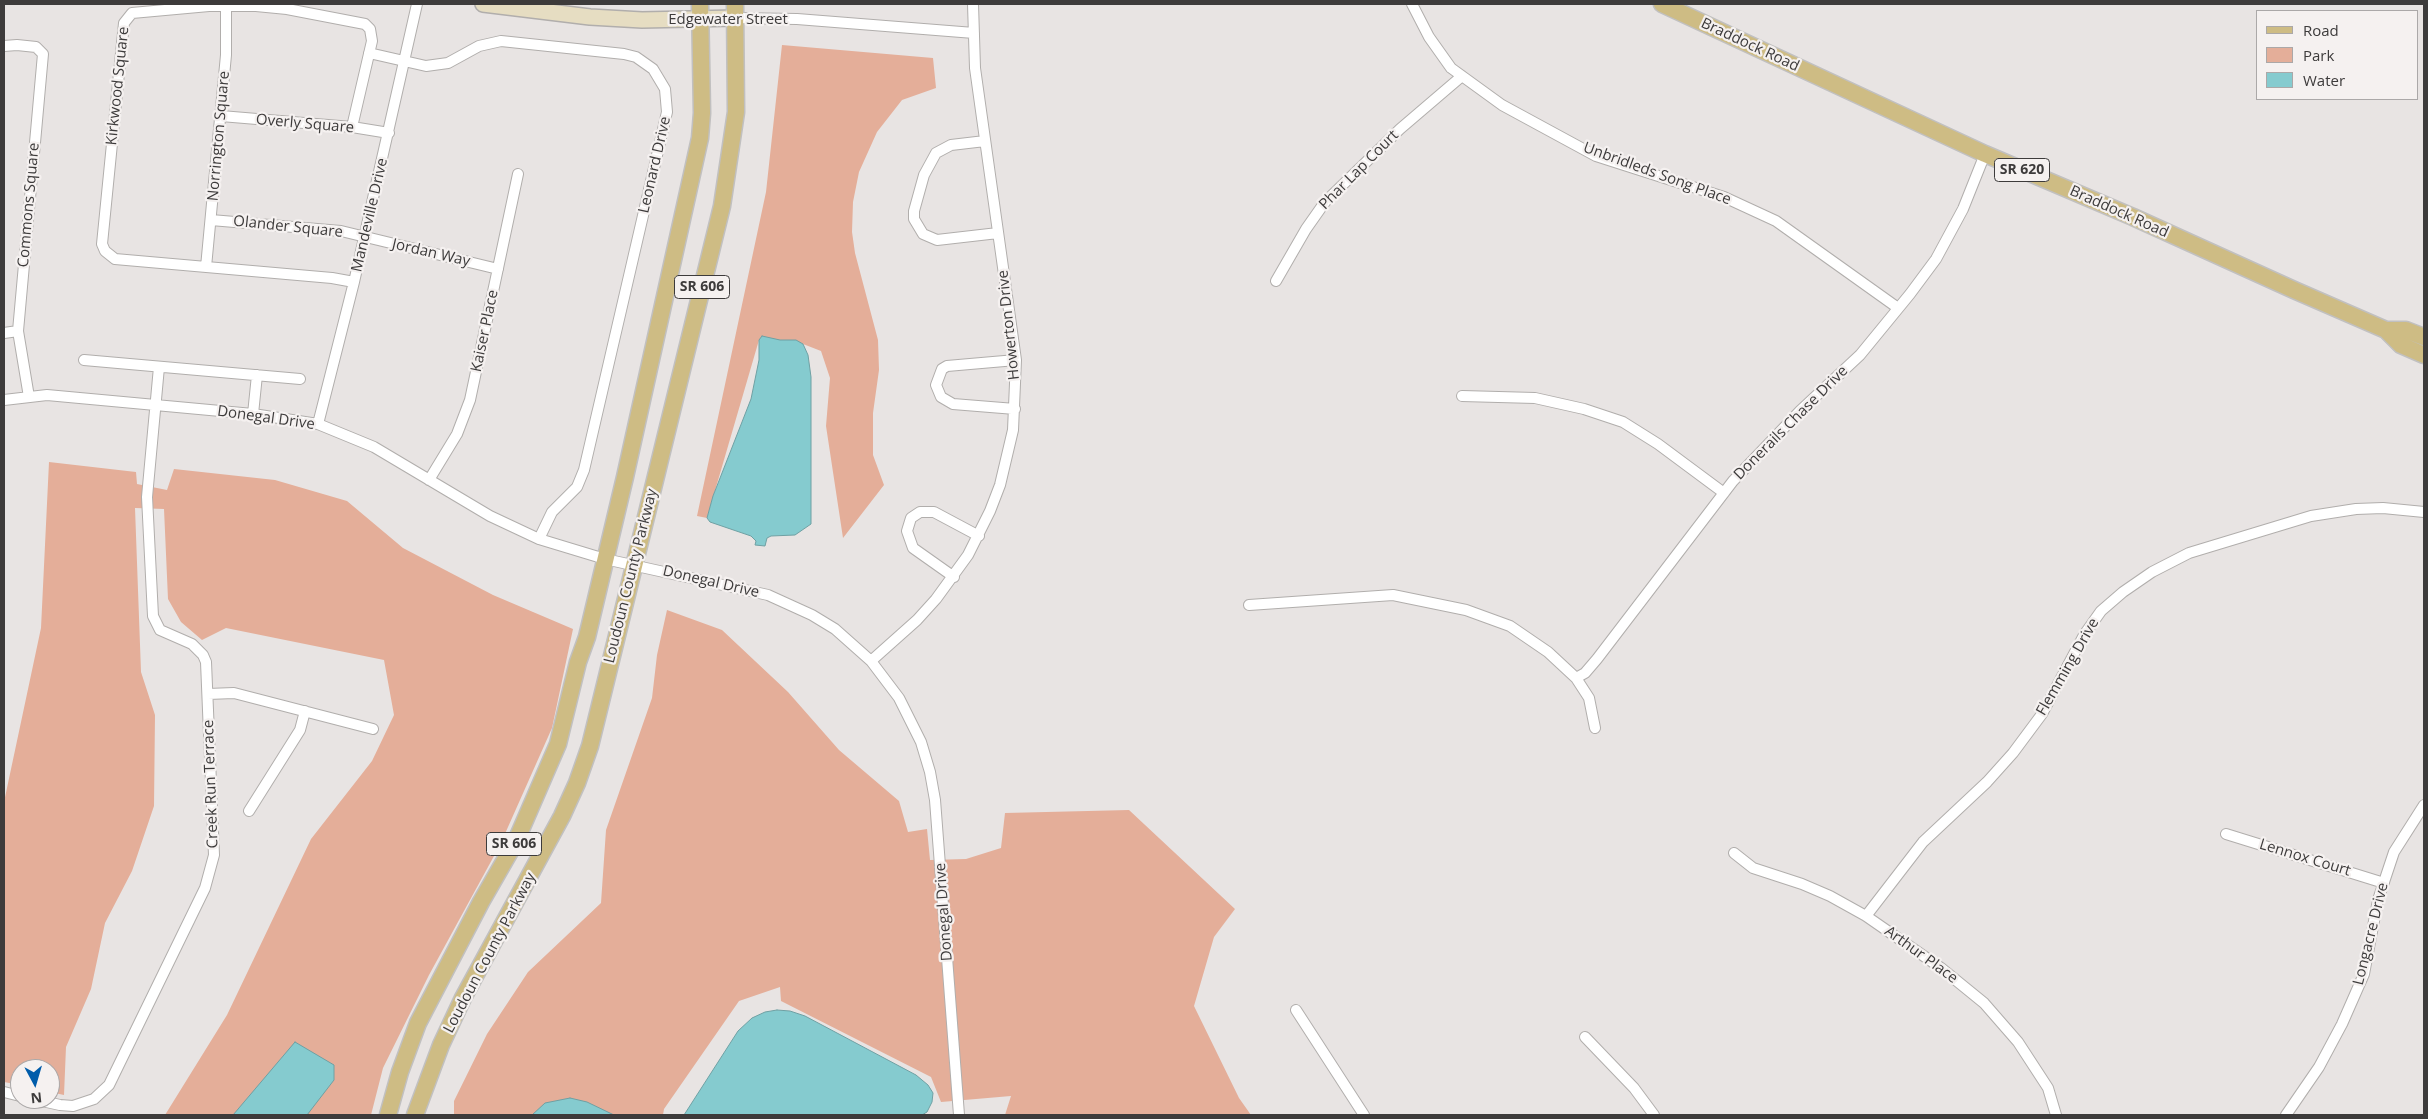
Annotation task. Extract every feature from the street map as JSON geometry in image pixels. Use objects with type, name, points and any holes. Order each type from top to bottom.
[{"type":"main road","name":"Braddock Road","points":[[1662,4],[1985,154],[2133,217],[2386,330],[2401,345],[2424,355]]},
{"type":"main road","name":"Loudoun County Parkway","points":[[388,1115],[400,1072],[422,1016],[481,902],[516,842],[554,754],[578,662],[587,637],[700,138],[702,114],[700,11]]},
{"type":"main road","name":"Loudoun County Parkway","points":[[415,1115],[441,1045],[463,998],[499,935],[577,783],[590,746],[722,206],[736,112],[736,11]]},
{"type":"main road","name":"Braddock Road","points":[[2386,330],[2406,330],[2424,337]]},
{"type":"street","name":"Mandeville Drive","points":[[318,424],[365,237],[406,61],[417,4]]},
{"type":"street","name":"Edgewater Street","points":[[483,4],[590,17],[642,20],[700,11],[736,11],[797,20],[974,33]]},
{"type":"street","name":"Howerton Drive","points":[[871,661],[917,620],[954,577],[979,536],[1000,485],[1009,452],[1015,409],[1016,360],[974,68],[973,4]]},
{"type":"street","name":"Unbridleds Song Place","points":[[1412,4],[1428,37],[1451,68],[1502,105],[1596,156],[1724,197],[1776,221],[1898,308]]},
{"type":"street","name":"Kirkwood Square","points":[[352,127],[372,41],[370,30],[359,21],[287,9],[226,5],[138,11],[127,18],[124,23],[102,240],[105,251],[115,259],[332,278],[354,282]]},
{"type":"street","name":"Norrington Square","points":[[206,267],[226,55],[226,5]]},
{"type":"street","name":"Leonard Drive","points":[[370,52],[437,66],[458,59],[479,46],[501,42],[624,54],[636,57],[653,69],[665,89],[667,112],[584,470],[577,487],[549,516],[539,539]]},
{"type":"street","name":"Commons Square","points":[[4,46],[17,45],[36,48],[43,54],[18,331],[29,397]]},
{"type":"street","name":"Phar Lap Court","points":[[1276,281],[1306,229],[1326,202],[1386,142],[1462,76]]},
{"type":"street","name":"Overly Square","points":[[221,116],[352,127],[389,133]]},
{"type":"street","points":[[985,141],[951,145],[936,153],[924,175],[914,211],[914,220],[923,234],[937,240],[998,232]]},
{"type":"street","name":"Donerails Chase Drive","points":[[1576,678],[1585,673],[1597,659],[1724,493],[1800,411],[1860,354],[1898,308],[1936,259],[1963,209],[1985,154]]},
{"type":"street","name":"Kaiser Place","points":[[429,480],[465,418],[518,174]]},
{"type":"street","name":"Olander Square","points":[[211,220],[341,232],[365,237]]},
{"type":"street","name":"Jordan Way","points":[[365,237],[498,269]]},
{"type":"street","points":[[4,333],[18,331]]},
{"type":"street","points":[[84,360],[300,379]]},
{"type":"street","points":[[1015,409],[953,404],[941,397],[936,385],[942,369],[947,366],[1016,360]]},
{"type":"street","name":"Creek Run Terrace","points":[[60,1106],[73,1106],[94,1098],[110,1085],[205,888],[214,855],[215,837],[206,662],[203,655],[192,644],[160,630],[153,616],[147,497],[159,366]]},
{"type":"street","points":[[253,414],[256,375]]},
{"type":"street","name":"Donegal Drive","points":[[4,400],[47,395],[253,414],[318,424],[374,447],[490,516],[539,539],[605,560],[742,588],[792,604],[835,629],[871,661],[899,698],[912,721],[930,772],[935,800],[959,1115]]},
{"type":"street","points":[[1462,396],[1535,398],[1584,409],[1623,422],[1658,444],[1724,493]]},
{"type":"street","name":"Flemming Drive","points":[[1866,916],[1922,842],[1987,782],[2013,753],[2042,714],[2084,635],[2100,611],[2123,592],[2152,572],[2189,553],[2321,514],[2383,508],[2424,512]]},
{"type":"street","points":[[954,577],[913,548],[907,530],[911,518],[920,512],[934,512],[979,536]]},
{"type":"street","points":[[1250,606],[1393,595],[1466,610],[1510,626],[1548,652],[1576,678],[1589,698],[1595,728]]},
{"type":"street","points":[[208,694],[234,694],[373,729]]},
{"type":"street","points":[[249,811],[300,730],[305,711]]},
{"type":"street","name":"Longacre Drive","points":[[2286,1115],[2319,1067],[2342,1024],[2364,974],[2378,900],[2394,852],[2424,804]]},
{"type":"street","name":"Lennox Court","points":[[2226,834],[2384,883]]},
{"type":"street","name":"Arthur Place","points":[[1734,853],[1753,868],[1802,884],[1830,896],[1866,916],[1941,968],[1984,1003],[2018,1042],[2048,1088],[2056,1115]]},
{"type":"street","points":[[1296,1010],[1364,1115]]},
{"type":"street","points":[[1585,1037],[1634,1088],[1654,1115]]},
{"type":"green space","points":[[782,45],[933,58],[936,88],[902,100],[877,132],[859,172],[853,202],[852,232],[855,253],[878,340],[879,370],[873,413],[873,455],[884,485],[843,538],[826,426],[830,378],[821,351],[803,344],[759,340],[707,518],[697,516],[766,192]]},
{"type":"green space","points":[[49,462],[136,472],[137,484],[167,490],[174,469],[275,480],[347,501],[403,548],[493,595],[573,629],[552,728],[500,845],[429,975],[383,1068],[371,1115],[165,1115],[227,1015],[311,839],[372,761],[394,715],[384,660],[226,628],[202,640],[181,622],[168,599],[164,509],[135,508],[141,672],[155,715],[154,806],[132,871],[105,923],[91,989],[66,1047],[64,1095],[60,1094],[60,1059],[10,1059],[10,1083],[4,1082],[4,802],[41,628]]},
{"type":"green space","points":[[667,610],[722,630],[788,692],[839,750],[899,801],[908,832],[927,829],[930,860],[966,859],[1001,848],[1005,813],[1129,810],[1235,909],[1214,937],[1194,1006],[1239,1098],[1251,1115],[1005,1115],[1011,1096],[941,1102],[931,1077],[781,1001],[780,987],[739,1001],[664,1109],[663,1115],[454,1115],[454,1101],[487,1034],[528,972],[601,903],[606,830],[652,698],[657,655]]},
{"type":"water","points":[[762,336],[780,340],[796,340],[803,344],[808,355],[811,377],[811,524],[795,535],[771,536],[767,538],[765,546],[755,545],[756,541],[751,536],[710,522],[707,518],[713,496],[751,399],[759,360],[759,340]]},
{"type":"water","points":[[777,1010],[790,1011],[805,1016],[916,1075],[928,1085],[933,1093],[932,1102],[927,1112],[922,1115],[684,1115],[738,1031],[752,1018],[765,1012]]},
{"type":"water","points":[[295,1042],[334,1065],[334,1080],[307,1115],[233,1115]]},
{"type":"water","points":[[570,1098],[587,1102],[614,1115],[532,1115],[545,1103]]}]
